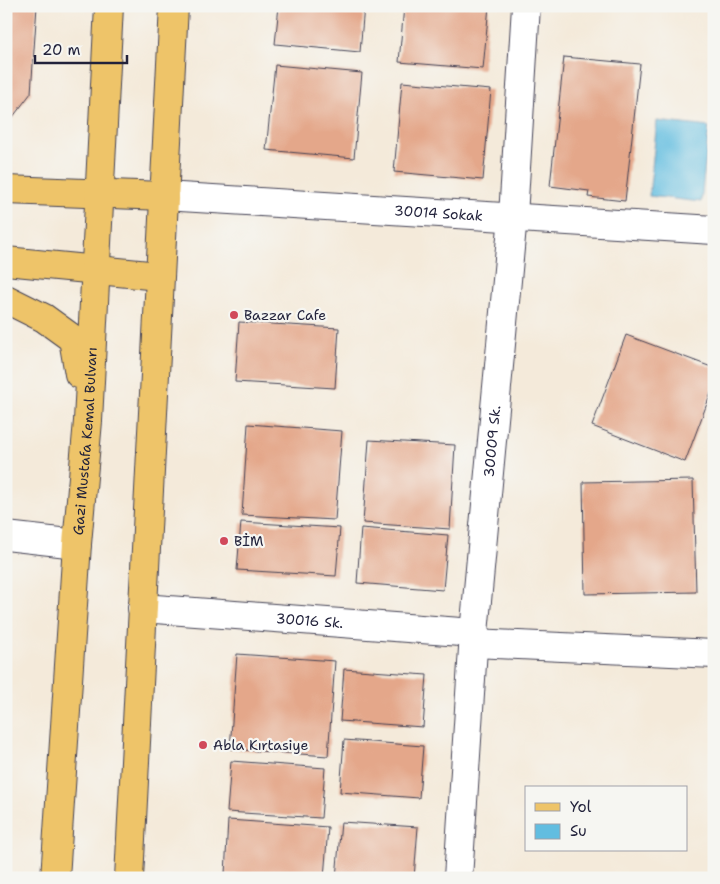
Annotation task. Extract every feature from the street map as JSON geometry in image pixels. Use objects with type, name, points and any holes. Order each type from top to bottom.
[{"type":"main road","name":"Gazi Mustafa Kemal Bulvarı","points":[[55,878],[77,544],[88,421],[94,270],[109,6]]},
{"type":"main road","points":[[129,878],[174,6]]},
{"type":"main road","points":[[6,190],[164,196]]},
{"type":"main road","points":[[6,261],[159,276]]},
{"type":"main road","points":[[6,299],[44,318],[73,339],[88,421]]},
{"type":"street","name":"30009 Sk.","points":[[458,878],[474,638],[513,216],[526,6]]},
{"type":"street","name":"30014 Sokak","points":[[164,196],[513,216],[714,230]]},
{"type":"street","points":[[6,536],[77,544]]},
{"type":"street","name":"30016 Sk.","points":[[142,608],[474,638],[714,654]]},
{"type":"water","points":[[657,121],[709,127],[701,202],[649,196]]},
{"type":"building","points":[[6,6],[37,6],[31,93],[6,126]]},
{"type":"building","points":[[279,6],[364,6],[360,52],[275,44]]},
{"type":"building","points":[[404,6],[489,6],[483,69],[399,62]]},
{"type":"building","points":[[564,57],[640,64],[625,201],[588,197],[589,191],[550,186]]},
{"type":"building","points":[[275,65],[362,73],[354,158],[266,150]]},
{"type":"building","points":[[402,82],[491,90],[483,180],[394,172]]},
{"type":"building","points":[[239,322],[339,328],[335,388],[235,382]]},
{"type":"building","points":[[626,335],[714,368],[714,385],[685,462],[592,426]]},
{"type":"building","points":[[248,424],[342,431],[335,520],[242,515]]},
{"type":"building","points":[[369,440],[455,445],[450,529],[363,523]]},
{"type":"building","points":[[693,480],[696,592],[585,594],[583,482]]},
{"type":"building","points":[[241,522],[340,528],[336,576],[237,570]]},
{"type":"building","points":[[361,528],[448,535],[443,590],[357,583]]},
{"type":"building","points":[[237,654],[335,661],[328,756],[230,749]]},
{"type":"building","points":[[344,669],[427,675],[423,727],[340,721]]},
{"type":"building","points":[[344,740],[423,746],[419,798],[340,792]]},
{"type":"building","points":[[231,761],[325,768],[321,818],[227,812]]},
{"type":"building","points":[[228,820],[328,827],[324,878],[225,874]]},
{"type":"building","points":[[341,822],[418,827],[414,878],[336,878]]},
{"type":"place","name":"Bazzar Cafe","points":[[234,315]]},
{"type":"place","name":"BİM","points":[[224,541]]},
{"type":"place","name":"Abla Kırtasiye","points":[[203,745]]}]
